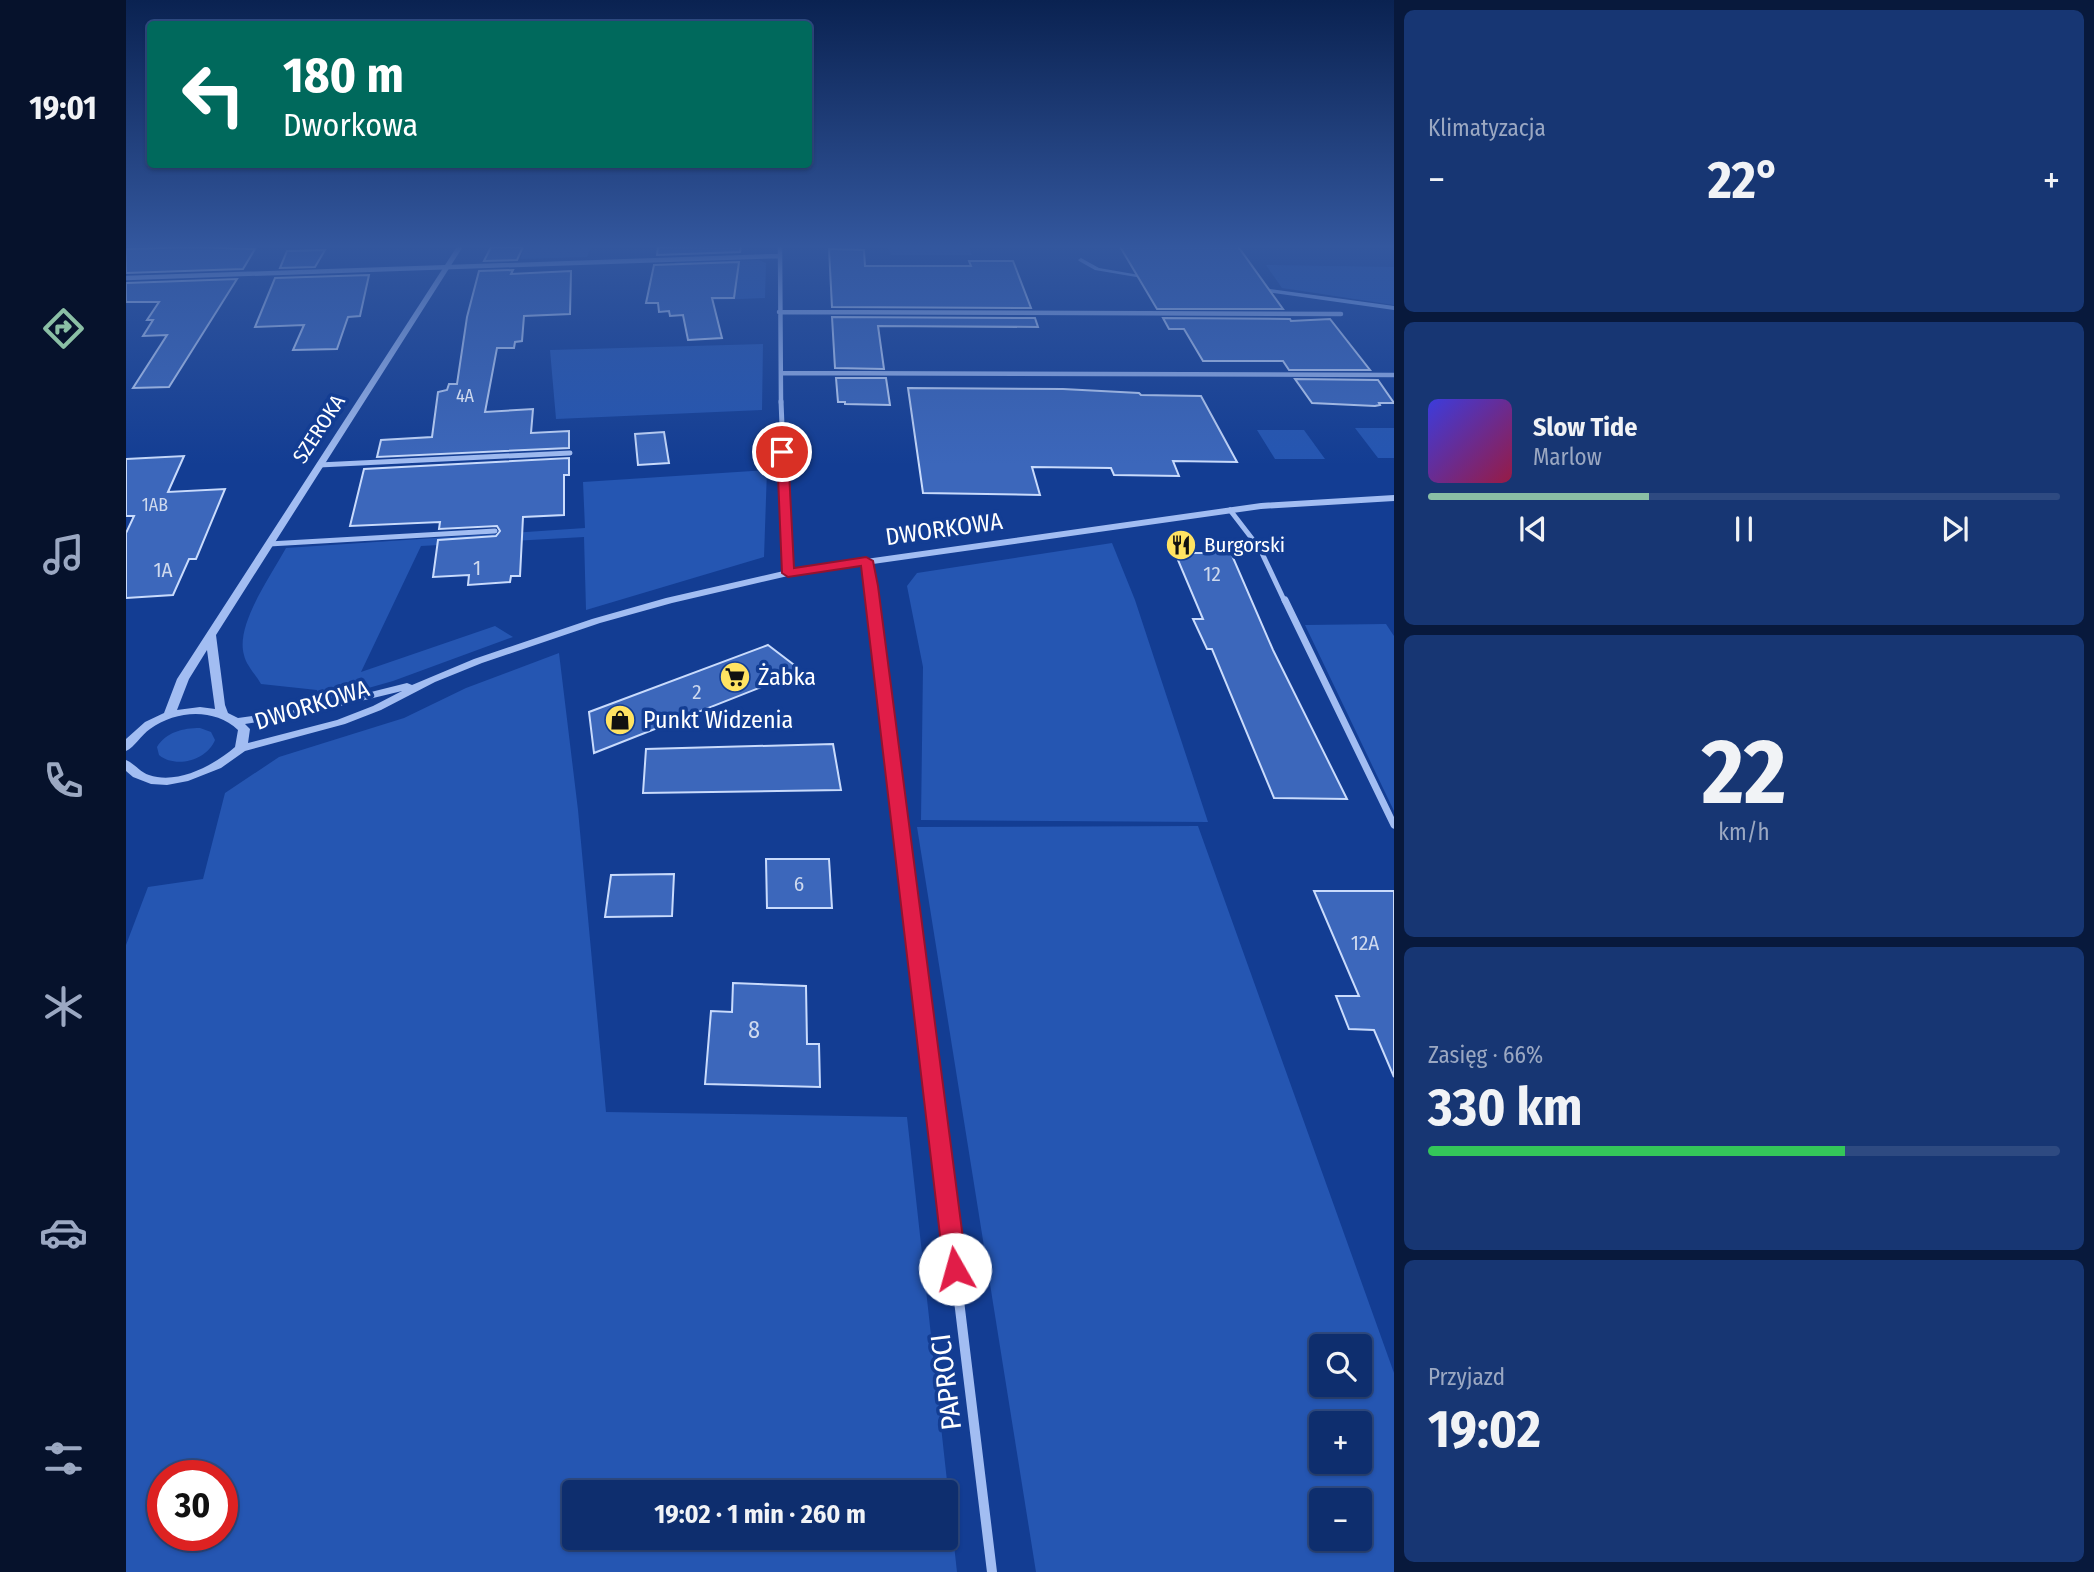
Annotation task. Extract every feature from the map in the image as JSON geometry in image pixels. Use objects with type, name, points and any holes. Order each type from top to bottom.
[{"type":"street","name":"SZEROKA","points":[[169,716],[183,679],[414,318]]},
{"type":"street","points":[[779,318],[788,573]]},
{"type":"street","points":[[781,373],[1394,375]]},
{"type":"street","points":[[319,465],[570,453]]},
{"type":"street","name":"DWORKOWA","points":[[238,721],[303,712],[431,680],[596,621],[670,600],[788,573],[1230,510],[1295,503],[1394,498]]},
{"type":"street","points":[[1230,510],[1260,549],[1394,825]]},
{"type":"street","points":[[269,544],[495,531]]},
{"type":"street","name":"PAPROCI","points":[[866,561],[881,664],[992,1572]]},
{"type":"street","points":[[211,635],[222,713]]},
{"type":"street","name":"DWORKOWA","points":[[241,748],[341,722],[377,708],[431,680]]},
{"type":"street","points":[[126,747],[145,727],[169,716],[197,710],[222,713],[238,721],[244,729],[241,748],[217,768],[181,779],[146,778],[126,783]]},
{"type":"street","points":[[126,764],[135,774],[146,778]]},
{"type":"shaded area","points":[[763,344],[762,410],[556,419],[550,350]]},
{"type":"shaded area","points":[[1355,428],[1394,428],[1394,458],[1378,458]]},
{"type":"shaded area","points":[[1257,430],[1304,430],[1325,459],[1275,459]]},
{"type":"shaded area","points":[[767,470],[764,557],[586,610],[584,537],[421,546],[361,672],[495,626],[513,637],[393,681],[319,702],[317,690],[261,684],[245,659],[243,643],[250,615],[286,548],[585,528],[583,482]]},
{"type":"shaded area","points":[[1112,543],[1135,600],[1208,822],[921,820],[923,667],[907,586],[917,573]]},
{"type":"shaded area","points":[[1386,624],[1394,636],[1394,811],[1305,625]]},
{"type":"shaded area","points":[[559,653],[578,810],[606,1112],[907,1117],[947,1480],[562,1480],[562,1550],[955,1550],[957,1572],[126,1572],[126,945],[148,887],[203,879],[225,793],[279,757],[404,718],[466,688]]},
{"type":"shaded area","points":[[200,728],[211,732],[215,740],[205,753],[182,762],[159,755],[157,747],[170,734]]},
{"type":"shaded area","points":[[1198,826],[1394,1373],[1394,1572],[1036,1572],[917,827]]},
{"type":"building","points":[[212,318],[169,387],[133,388],[167,335],[143,336],[153,320],[147,320]]},
{"type":"building","points":[[259,318],[348,318],[337,349],[293,350],[304,325],[255,327]]},
{"type":"building","points":[[467,318],[524,318],[522,341],[515,342],[514,348],[497,348],[485,412],[533,409],[531,433],[569,431],[569,448],[377,457],[381,440],[432,437],[438,392],[447,390],[449,384],[457,384]]},
{"type":"building","points":[[684,318],[717,318],[722,338],[688,340]]},
{"type":"building","points":[[832,318],[1035,318],[1038,327],[878,326],[884,369],[835,368]]},
{"type":"building","points":[[1163,318],[1291,321],[1330,319],[1370,370],[1289,370],[1283,361],[1203,361],[1184,329],[1169,329]]},
{"type":"building","points":[[836,378],[886,378],[890,405],[838,402]]},
{"type":"building","points":[[1295,379],[1378,380],[1394,403],[1379,403],[1380,405],[1375,406],[1312,403]]},
{"type":"building","points":[[908,388],[1063,389],[1201,396],[1237,462],[1173,461],[1179,476],[1114,475],[1111,468],[1032,467],[1040,495],[923,493]]},
{"type":"building","points":[[664,432],[669,463],[638,465],[635,434]]},
{"type":"building","points":[[184,456],[168,492],[225,489],[196,559],[189,559],[173,595],[126,598],[126,533],[134,516],[126,516],[126,459]]},
{"type":"building","points":[[569,458],[569,475],[564,475],[564,515],[523,517],[520,576],[511,576],[510,582],[468,585],[469,575],[433,577],[438,540],[496,536],[500,531],[497,526],[439,529],[440,522],[350,526],[364,469]]},
{"type":"building","points":[[1175,553],[1231,553],[1273,650],[1347,799],[1274,798],[1212,649],[1207,649],[1193,619],[1203,619]]},
{"type":"building","points":[[768,645],[802,671],[594,753],[589,712]]},
{"type":"building","points":[[833,744],[841,790],[643,793],[646,749]]},
{"type":"building","points":[[766,859],[829,859],[832,908],[767,908]]},
{"type":"building","points":[[674,874],[672,916],[605,917],[611,875]]},
{"type":"building","points":[[1314,891],[1394,891],[1394,1077],[1374,1030],[1349,1029],[1336,996],[1359,996]]},
{"type":"building","points":[[733,983],[806,986],[807,1044],[819,1044],[820,1087],[705,1084],[711,1011],[732,1012]]},
{"type":"place","name":"Burgorski","points":[[1181,545]]},
{"type":"place","name":"Żabka","points":[[735,677]]},
{"type":"place","name":"Punkt Widzenia","points":[[620,720]]},
{"type":"route","points":[[782,452],[788,573],[866,561],[872,586],[955,1269]]}]
